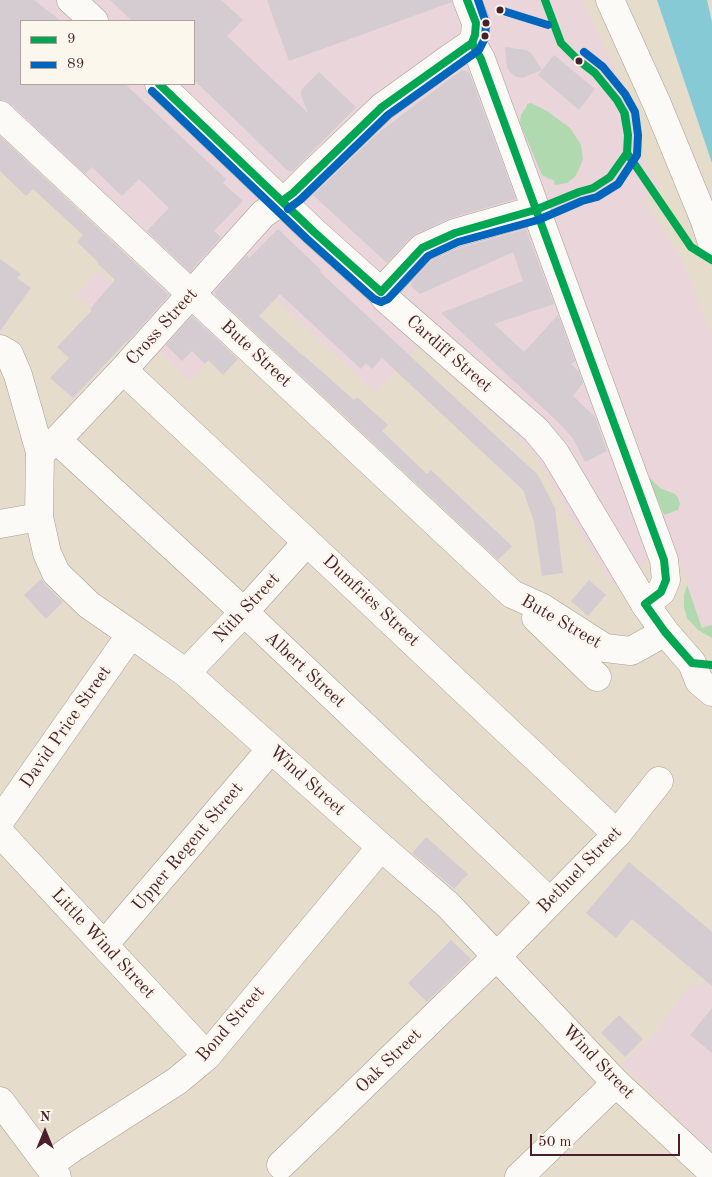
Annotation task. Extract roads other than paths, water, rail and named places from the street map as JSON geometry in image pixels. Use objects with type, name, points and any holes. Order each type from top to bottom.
[{"type":"street","points":[[467,0],[476,24],[472,43],[481,59],[664,560],[666,580],[662,592],[645,604]]},
{"type":"street","points":[[610,0],[657,104],[705,221],[712,243]]},
{"type":"street","name":"Cross Street","points":[[49,446],[123,370],[263,214],[293,193],[382,107],[472,43]]},
{"type":"street","name":"Cardiff Street","points":[[160,85],[381,292],[386,299],[536,430],[556,453],[645,604],[665,632],[702,664],[699,681],[712,692]]},
{"type":"street","name":"Bute Street","points":[[0,115],[512,594],[597,678]]},
{"type":"street","points":[[381,292],[422,248],[455,233],[536,210]]},
{"type":"street","name":"Wind Street","points":[[0,349],[8,354],[49,446],[39,516],[46,553],[56,573],[89,605],[186,674],[380,847],[448,904],[616,1083],[712,1172]]},
{"type":"street","name":"Dumfries Street","points":[[123,370],[617,834]]},
{"type":"street","name":"Albert Street","points":[[49,446],[244,612],[550,902]]},
{"type":"street","points":[[0,524],[39,516]]},
{"type":"street","name":"Nith Street","points":[[186,674],[307,542]]},
{"type":"street","name":"Bute Street","points":[[512,594],[541,607],[605,648],[631,650],[665,632]]},
{"type":"street","name":"David Price Street","points":[[0,821],[132,634]]},
{"type":"street","name":"Upper Regent Street","points":[[104,945],[272,749]]},
{"type":"street","name":"Bethuel Street","points":[[498,956],[617,834],[659,780]]},
{"type":"street","name":"Little Wind Street","points":[[0,833],[207,1056]]},
{"type":"street","name":"Bond Street","points":[[53,1171],[74,1147],[177,1081],[207,1056],[380,847]]},
{"type":"street","name":"Oak Street","points":[[281,1165],[498,956]]},
{"type":"street","points":[[518,1177],[616,1083]]},
{"type":"street","points":[[0,1100],[53,1171]]},
{"type":"water","points":[[657,0],[707,0],[712,22],[712,163]]}]
